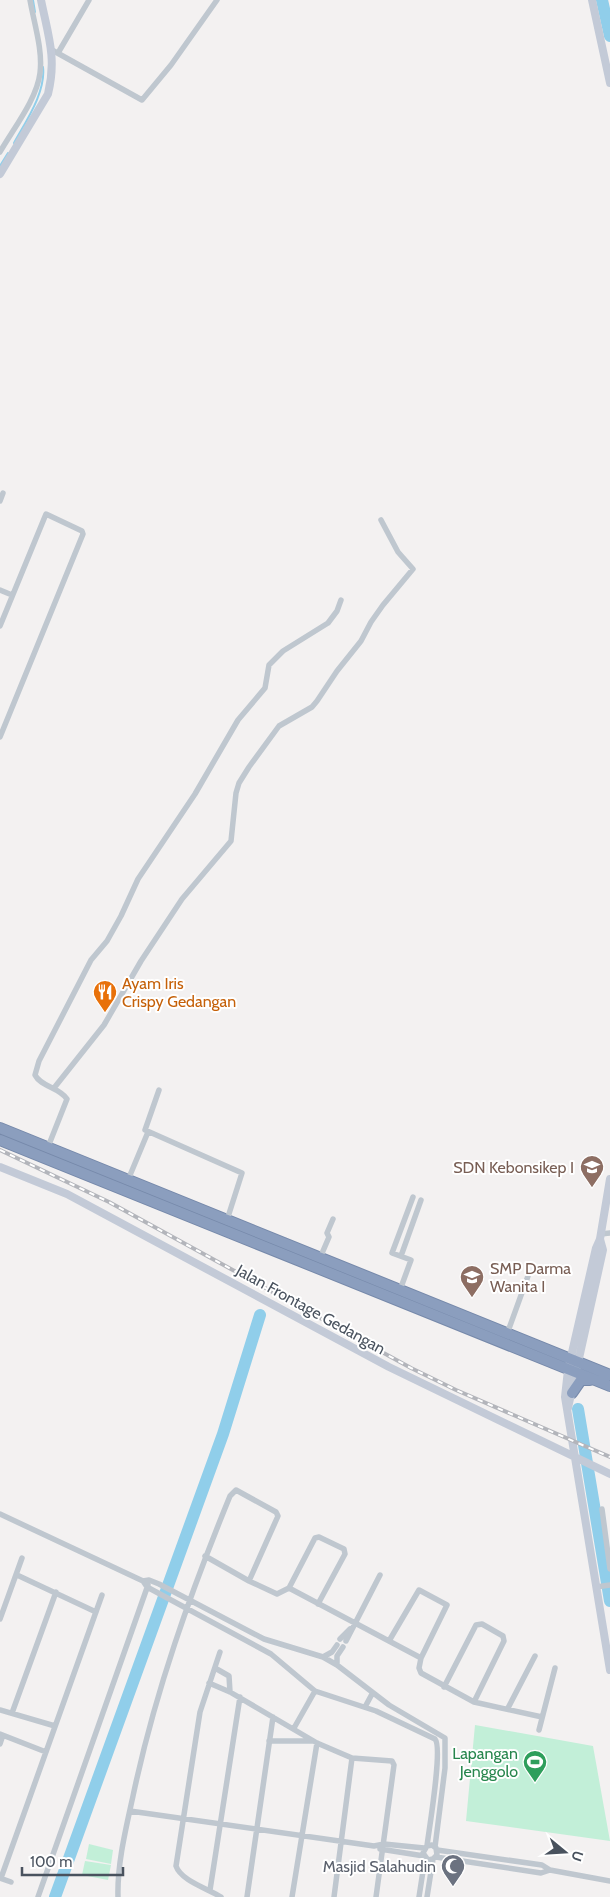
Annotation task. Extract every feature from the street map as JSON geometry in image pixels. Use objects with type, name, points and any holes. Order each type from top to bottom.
[{"type":"highway","points":[[0,1128],[507,1334],[573,1367],[598,1382]]},
{"type":"highway","points":[[0,1140],[573,1367],[610,1375]]},
{"type":"highway","points":[[572,1393],[581,1380],[610,1386]]},
{"type":"street","points":[[0,152],[34,95],[40,76],[38,42],[30,0]]},
{"type":"street","points":[[0,174],[48,94],[55,51],[41,0]]},
{"type":"street","points":[[55,51],[89,0]]},
{"type":"street","points":[[55,51],[142,100],[171,65],[217,0]]},
{"type":"street","points":[[592,0],[610,83]]},
{"type":"street","points":[[0,501],[3,493]]},
{"type":"street","points":[[0,626],[46,514],[82,531],[83,534],[0,737]]},
{"type":"street","points":[[54,1088],[104,1025],[141,961],[182,899],[231,841],[236,793],[249,767],[279,726],[312,707],[317,701],[337,671],[361,641],[382,605],[413,569],[398,552],[381,520]]},
{"type":"street","points":[[0,590],[12,595]]},
{"type":"street","points":[[48,1148],[66,1102],[65,1096],[54,1088],[38,1081],[34,1075],[39,1061],[91,960],[107,941],[138,879],[195,794],[238,720],[265,688],[269,665],[283,651],[328,623],[338,611],[341,600]]},
{"type":"street","points":[[159,1090],[145,1126],[148,1132],[242,1173],[227,1220]]},
{"type":"street","points":[[128,1180],[148,1132]]},
{"type":"street","name":"Jalan Frontage Gedangan","points":[[0,1167],[67,1194],[388,1367],[610,1474]]},
{"type":"street","points":[[610,1179],[601,1237],[603,1250],[565,1397],[574,1458],[598,1587],[610,1670]]},
{"type":"street","points":[[400,1290],[410,1260],[392,1253],[413,1197]]},
{"type":"street","points":[[401,1256],[421,1200]]},
{"type":"street","points":[[320,1258],[329,1236],[327,1233],[333,1219]]},
{"type":"street","points":[[601,1237],[610,1233]]},
{"type":"street","points":[[507,1334],[528,1276]]},
{"type":"street","points":[[567,1412],[572,1393],[573,1367]]},
{"type":"street","points":[[118,1897],[130,1811],[150,1722],[186,1607],[205,1556],[230,1496],[238,1491],[276,1512],[278,1516],[249,1581]]},
{"type":"street","points":[[602,1509],[610,1569]]},
{"type":"street","points":[[0,1514],[143,1581],[156,1591],[271,1654],[314,1691],[365,1707],[436,1740],[439,1747],[437,1767],[419,1897]]},
{"type":"street","points":[[205,1556],[249,1581],[277,1594],[289,1588],[315,1538],[344,1549],[346,1554],[318,1604]]},
{"type":"street","points":[[0,1619],[22,1558]]},
{"type":"street","points":[[17,1575],[96,1612]]},
{"type":"street","points":[[323,1657],[332,1652],[341,1643],[380,1575]]},
{"type":"street","points":[[148,1584],[159,1584],[174,1591],[276,1644],[323,1657],[337,1665],[372,1694],[445,1738],[444,1768],[435,1853],[427,1897]]},
{"type":"street","points":[[38,1897],[148,1584]]},
{"type":"street","points":[[598,1587],[610,1585]]},
{"type":"street","points":[[289,1588],[421,1658]]},
{"type":"street","points":[[390,1642],[417,1591],[446,1604],[447,1608],[421,1658],[420,1670],[444,1687],[474,1702],[542,1716]]},
{"type":"street","points":[[12,1713],[56,1592]]},
{"type":"street","points":[[10,1882],[0,1878],[102,1595]]},
{"type":"street","points":[[222,1626],[226,1619]]},
{"type":"street","points":[[444,1687],[476,1625],[482,1624],[503,1636],[504,1641],[474,1702]]},
{"type":"street","points":[[337,1665],[337,1656],[341,1643]]},
{"type":"street","points":[[271,1654],[276,1644]]},
{"type":"street","points":[[220,1652],[200,1712],[176,1868],[186,1877],[221,1897]]},
{"type":"street","points":[[508,1708],[535,1656]]},
{"type":"street","points":[[214,1668],[229,1676],[230,1692]]},
{"type":"street","points":[[539,1730],[555,1668]]},
{"type":"street","points":[[209,1683],[230,1692],[294,1728],[314,1742],[352,1758],[389,1760],[394,1765],[376,1897]]},
{"type":"street","points":[[294,1728],[314,1691]]},
{"type":"street","points":[[365,1707],[372,1694]]},
{"type":"street","points":[[210,1890],[240,1698]]},
{"type":"street","points":[[0,1710],[55,1726]]},
{"type":"street","points":[[247,1897],[273,1717]]},
{"type":"street","points":[[0,1744],[2,1734],[46,1752]]},
{"type":"street","points":[[269,1741],[314,1742]]},
{"type":"street","points":[[292,1897],[314,1742]]},
{"type":"street","points":[[334,1897],[352,1758]]},
{"type":"street","points":[[437,1767],[444,1768]]},
{"type":"street","points":[[130,1811],[374,1846],[384,1844],[426,1847],[435,1853],[481,1865],[541,1873],[550,1870]]},
{"type":"street","points":[[374,1846],[383,1851],[424,1857],[435,1853],[542,1865],[550,1870],[610,1881]]},
{"type":"street","points":[[481,1865],[482,1857]]},
{"type":"green space","name":"Lapangan Jenggolo","points":[[475,1725],[593,1746],[610,1841],[466,1821]]},
{"type":"green space","points":[[89,1844],[113,1850],[111,1864],[86,1859]]},
{"type":"green space","points":[[85,1861],[111,1865],[108,1880],[82,1875]]},
{"type":"waterway","points":[[33,0],[35,12]]},
{"type":"waterway","points":[[602,0],[610,36]]},
{"type":"waterway","points":[[14,143],[38,96],[43,77],[43,67]]},
{"type":"waterway","points":[[0,166],[8,153]]},
{"type":"waterway","points":[[55,1897],[223,1434],[260,1315]]},
{"type":"waterway","points":[[578,1409],[610,1601]]},
{"type":"railway","points":[[0,1150],[109,1202],[411,1368],[456,1390],[610,1457]]},
{"type":"place","name":"Ayam Iris Crispy Gedangan","points":[[105,1013]]},
{"type":"place","name":"SDN Kebonsikep I","points":[[592,1188]]},
{"type":"place","name":"SMP Darma Wanita I","points":[[472,1298]]},
{"type":"place","name":"Lapangan Jenggolo","points":[[535,1783]]},
{"type":"place","name":"Masjid Salahudin","points":[[453,1887]]}]
